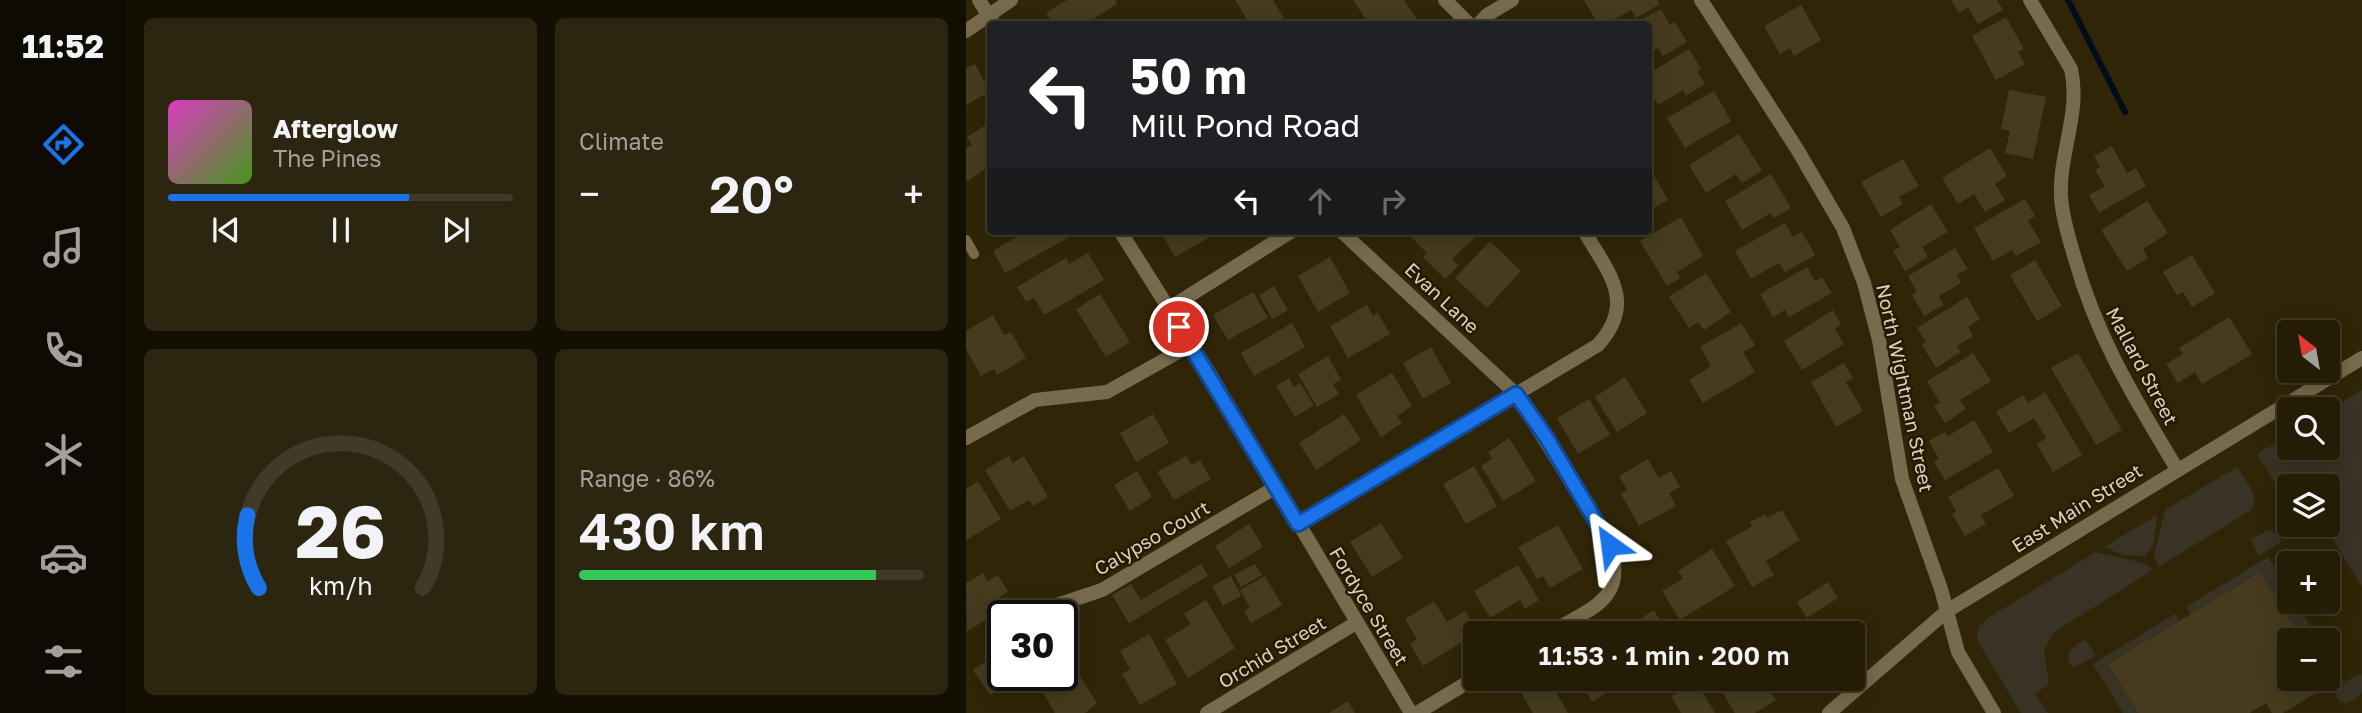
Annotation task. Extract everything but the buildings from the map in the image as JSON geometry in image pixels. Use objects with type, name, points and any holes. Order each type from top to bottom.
[{"type":"street","points":[[979,0],[991,20],[1011,0]]},
{"type":"street","points":[[1445,0],[1466,21]]},
{"type":"street","points":[[1482,21],[1512,0]]},
{"type":"street","name":"North Wightman Street","points":[[1702,0],[1797,149],[1843,228],[1864,283],[1879,340],[1902,479],[1947,611],[1958,652],[1994,713]]},
{"type":"street","name":"Mallard Street","points":[[2030,0],[2071,69],[2074,82],[2076,96],[2063,166],[2061,196],[2067,232],[2085,295],[2100,335],[2177,469]]},
{"type":"street","points":[[966,31],[987,22]]},
{"type":"street","name":"Fordyce Street","points":[[1122,235],[1411,713]]},
{"type":"street","points":[[1168,309],[1286,235]]},
{"type":"street","name":"Evan Lane","points":[[1345,235],[1516,394],[1546,437],[1610,545],[1617,566],[1615,585],[1602,601],[1569,621]]},
{"type":"street","points":[[1298,524],[1598,345],[1611,331],[1617,314],[1615,284],[1586,235]]},
{"type":"street","points":[[966,438],[1035,400],[1107,392],[1191,345]]},
{"type":"street","name":"East Main Street","points":[[1829,713],[1947,611],[2362,358]]},
{"type":"street","name":"Calypso Court","points":[[1072,600],[1102,590],[1276,487]]},
{"type":"street","name":"Orchid Street","points":[[1207,713],[1356,623]]},
{"type":"street","points":[[1417,713],[1463,685]]},
{"type":"lane","points":[[966,240],[974,254]]},
{"type":"shaded area","points":[[2362,390],[2362,587],[2331,537],[2340,537],[2340,474],[2277,474],[2277,486],[2257,454],[2277,442],[2277,460],[2340,460],[2340,404]]},
{"type":"shaded area","points":[[2237,467],[2253,494],[2250,511],[2158,567],[2154,555],[2165,510]]},
{"type":"shaded area","points":[[2157,515],[2153,546],[2145,556],[2123,555],[2104,547]]},
{"type":"shaded area","points":[[2269,530],[2277,534],[2281,542],[2259,556],[2251,539]]},
{"type":"shaded area","points":[[2096,552],[2136,561],[2153,570],[2053,633],[2044,651],[2049,685],[2035,693],[2048,713],[2021,713],[1977,640],[1978,627],[1988,618]]},
{"type":"shaded area","points":[[2268,557],[2277,572],[2277,600],[2260,572],[2191,614],[2186,607]]},
{"type":"shaded area","points":[[2175,614],[2179,621],[2108,664],[2138,713],[2123,713],[2093,664]]},
{"type":"shaded area","points":[[2286,614],[2303,614],[2312,628],[2295,628]]},
{"type":"shaded area","points":[[2085,639],[2096,656],[2073,668],[2068,660],[2069,651]]},
{"type":"shaded area","points":[[2362,674],[2362,693],[2347,704],[2340,702],[2333,691],[2340,691],[2340,675],[2344,682]]},
{"type":"waterway","points":[[2068,0],[2125,112]]},
{"type":"route","points":[[1179,327],[1210,374],[1298,524],[1516,394],[1546,437],[1610,545]]}]
